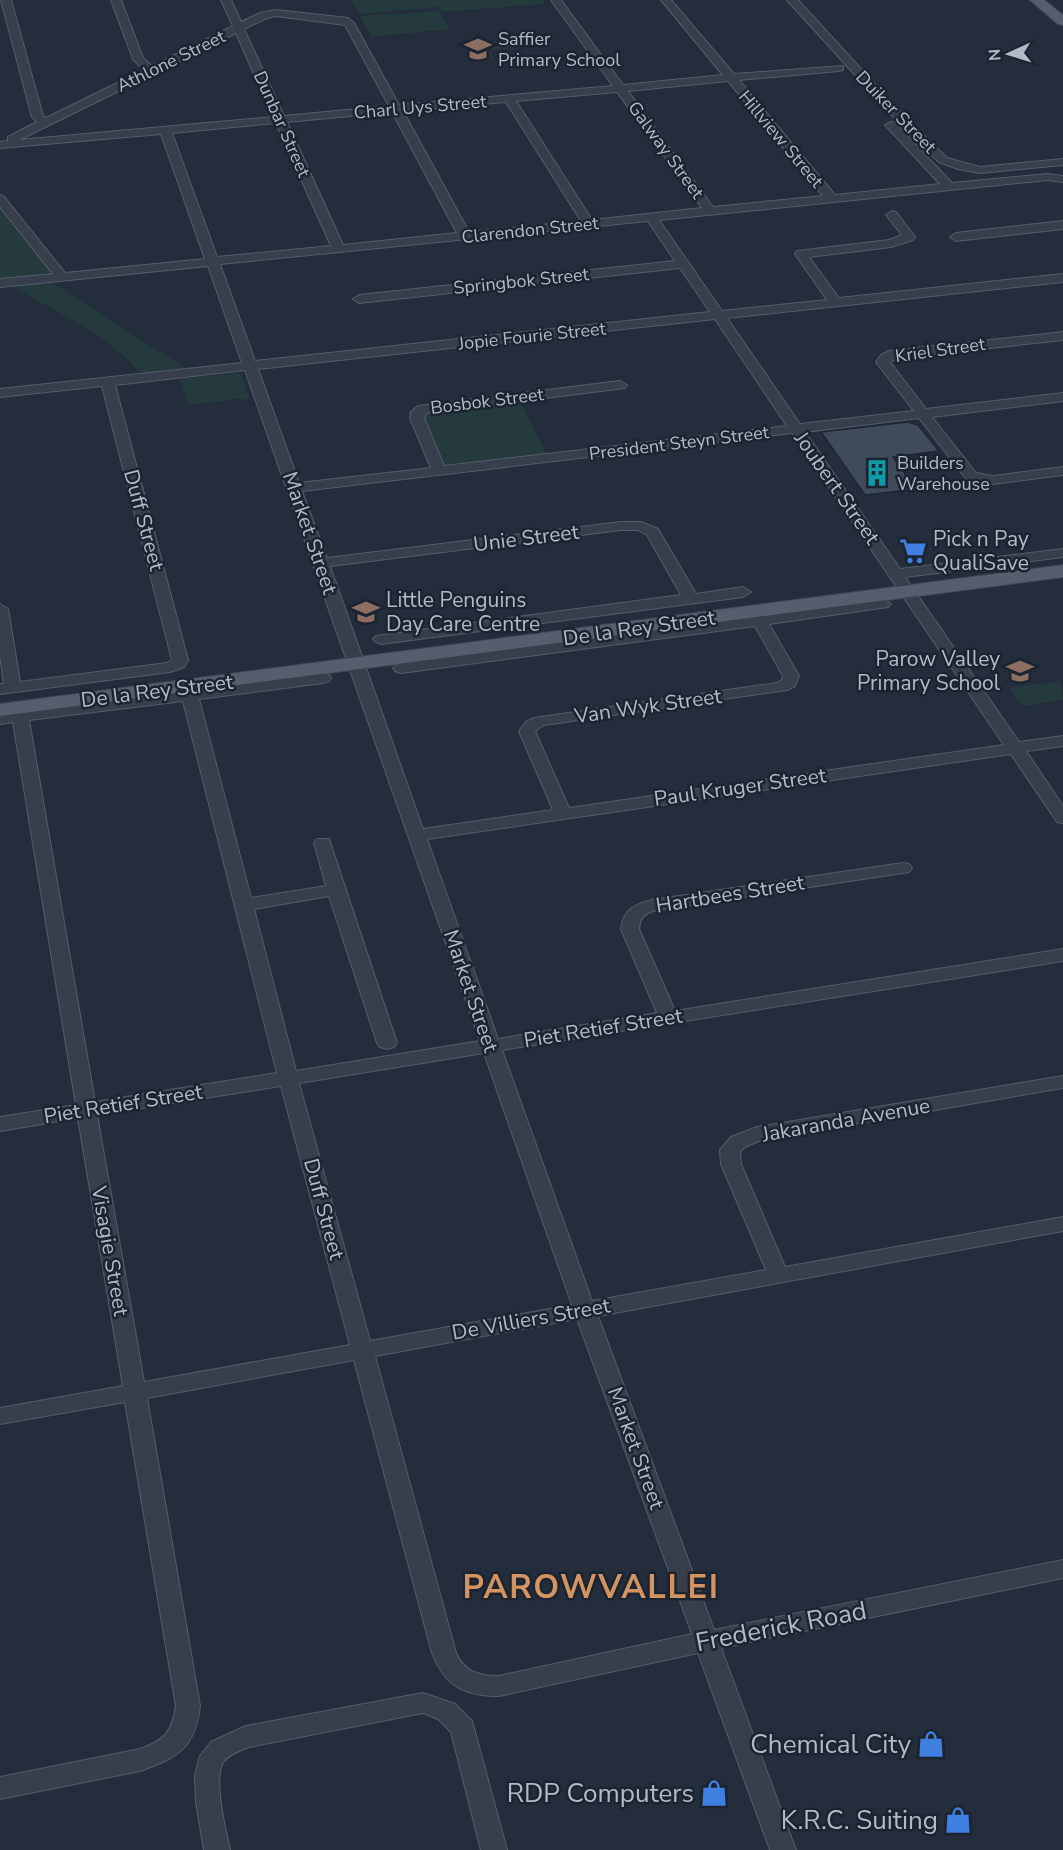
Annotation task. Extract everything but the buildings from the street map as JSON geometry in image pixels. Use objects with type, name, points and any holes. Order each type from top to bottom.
[{"type":"main road","points":[[1036,0],[1061,19]]},
{"type":"main road","points":[[1042,0],[1061,19]]},
{"type":"main road","name":"De la Rey Street","points":[[4,692],[352,653],[1063,563]]},
{"type":"main road","name":"De la Rey Street","points":[[903,583],[1063,571]]},
{"type":"main road","name":"De la Rey Street","points":[[7,716],[352,653]]},
{"type":"street","points":[[6,0],[41,125],[76,138]]},
{"type":"street","points":[[116,0],[138,59],[151,70]]},
{"type":"street","name":"Dunbar Street","points":[[226,0],[339,249]]},
{"type":"street","name":"Galway Street","points":[[556,0],[710,211]]},
{"type":"street","name":"Hillview Street","points":[[666,0],[832,199]]},
{"type":"street","name":"Duiker Street","points":[[792,0],[901,119],[944,160],[957,166],[980,170],[1063,162]]},
{"type":"street","name":"Athlone Street","points":[[0,145],[238,27],[273,13],[342,20],[349,23],[396,109]]},
{"type":"street","points":[[807,33],[949,187]]},
{"type":"street","name":"Charl Uys Street","points":[[0,145],[839,68]]},
{"type":"street","points":[[509,98],[589,224]]},
{"type":"street","points":[[396,109],[465,236]]},
{"type":"street","name":"Market Street","points":[[165,130],[321,563],[490,1046],[783,1850]]},
{"type":"street","name":"Clarendon Street","points":[[0,283],[949,187],[1062,179]]},
{"type":"street","points":[[0,199],[62,277]]},
{"type":"street","points":[[835,302],[801,254],[891,243],[909,237],[892,214]]},
{"type":"street","name":"Joubert Street","points":[[651,217],[1063,818]]},
{"type":"street","points":[[956,237],[1063,225]]},
{"type":"street","name":"Springbok Street","points":[[359,299],[683,264]]},
{"type":"street","name":"Jopie Fourie Street","points":[[0,393],[1063,278]]},
{"type":"street","name":"Kriel Street","points":[[922,414],[884,365],[886,358],[894,354],[1063,336]]},
{"type":"street","name":"Duff Street","points":[[107,381],[180,660]]},
{"type":"street","name":"Bosbok Street","points":[[439,471],[417,418],[418,412],[423,409],[620,385]]},
{"type":"street","name":"President Steyn Street","points":[[294,488],[1063,397]]},
{"type":"street","points":[[922,414],[969,475],[977,479],[993,480],[1063,471]]},
{"type":"street","name":"Unie Street","points":[[321,563],[621,526],[641,526],[653,532],[691,599]]},
{"type":"street","name":"De la Rey Street","points":[[903,583],[1063,553]]},
{"type":"street","name":"De la Rey Street","points":[[381,639],[743,592]]},
{"type":"street","name":"De la Rey Street","points":[[401,668],[883,604]]},
{"type":"street","points":[[0,609],[4,692]]},
{"type":"street","name":"Van Wyk Street","points":[[563,813],[527,732],[532,725],[540,721],[782,687],[789,683],[791,676],[759,620]]},
{"type":"street","name":"De la Rey Street","points":[[4,692],[170,667],[178,664],[180,660]]},
{"type":"street","name":"De la Rey Street","points":[[7,716],[322,678]]},
{"type":"street","name":"Duff Street","points":[[190,695],[288,1077],[446,1661],[456,1675],[464,1680],[475,1685],[499,1686]]},
{"type":"street","name":"Visagie Street","points":[[0,1788],[160,1754],[181,1737],[188,1706],[86,1110],[7,716]]},
{"type":"street","name":"Paul Kruger Street","points":[[417,835],[1063,741]]},
{"type":"street","points":[[323,843],[336,890],[387,1043]]},
{"type":"street","name":"Hartbees Street","points":[[668,1017],[630,929],[631,918],[639,910],[652,905],[903,868]]},
{"type":"street","points":[[244,905],[336,890]]},
{"type":"street","name":"Piet Retief Street","points":[[0,1124],[1063,955]]},
{"type":"street","name":"Jakaranda Avenue","points":[[778,1274],[731,1164],[730,1150],[738,1142],[758,1134],[1063,1082]]},
{"type":"street","name":"De Villiers Street","points":[[0,1416],[1063,1224]]},
{"type":"street","name":"Frederick Road","points":[[499,1686],[706,1641],[1063,1569]]},
{"type":"street","points":[[217,1850],[208,1796],[209,1774],[213,1757],[224,1747],[246,1737],[413,1703],[442,1708],[458,1720],[463,1729],[494,1850]]},
{"type":"green space","points":[[351,0],[543,0],[545,4],[442,12],[439,7],[359,14]]},
{"type":"green space","points":[[439,11],[450,29],[372,37],[360,16]]},
{"type":"green space","points":[[531,38],[537,46],[493,50],[488,42]]},
{"type":"green space","points":[[483,41],[493,57],[471,59],[461,43]]},
{"type":"green space","points":[[0,206],[54,273],[0,278]]},
{"type":"green space","points":[[51,282],[185,368],[140,373],[127,359],[97,335],[12,286]]},
{"type":"green space","points":[[241,374],[250,400],[238,399],[188,405],[180,379]]},
{"type":"green space","points":[[519,400],[547,454],[453,466],[442,463],[422,416],[424,413]]},
{"type":"green space","points":[[1061,681],[1063,700],[1022,706],[1009,688]]},
{"type":"place","name":"Saffier Primary School","points":[[478,49]]},
{"type":"place","name":"Builders Warehouse","points":[[877,473]]},
{"type":"place","name":"Pick n Pay QualiSave","points":[[913,551]]},
{"type":"place","name":"Little Penguins Day Care Centre","points":[[366,612]]},
{"type":"place","name":"Parow Valley Primary School","points":[[1020,671]]},
{"type":"place","name":"Chemical City","points":[[931,1744]]},
{"type":"place","name":"RDP Computers","points":[[714,1793]]},
{"type":"place","name":"K.R.C. Suiting","points":[[958,1820]]},
{"type":"district","name":"PAROWVALLEI","points":[[591,1586]]}]
